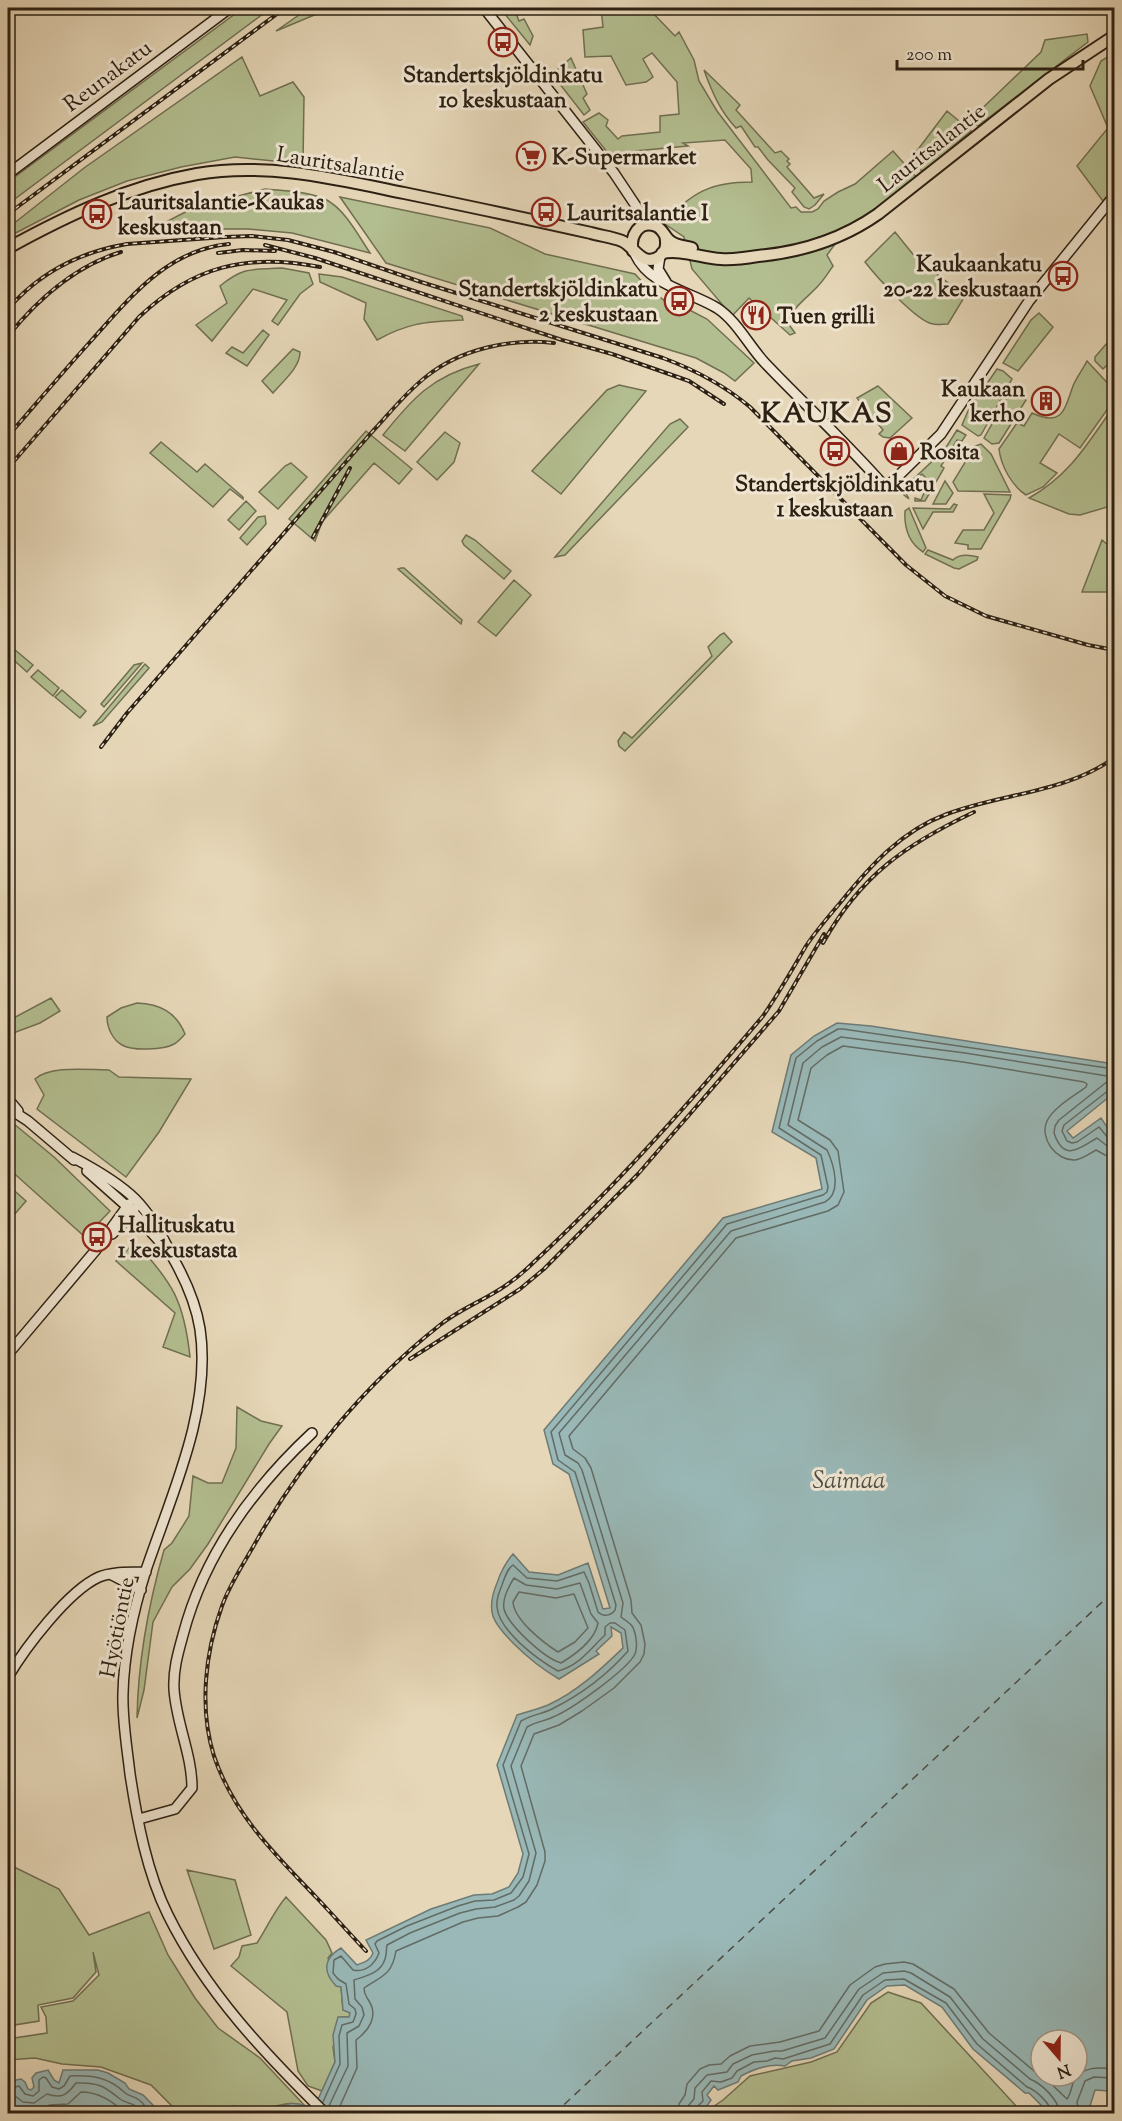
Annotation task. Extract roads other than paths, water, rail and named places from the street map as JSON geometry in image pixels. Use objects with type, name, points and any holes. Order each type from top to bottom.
[{"type":"main road","name":"Lauritsalantie","points":[[661,254],[671,251],[720,259],[758,256],[811,247],[840,236],[866,222],[1049,79],[1114,36]]},
{"type":"main road","name":"Lauritsalantie","points":[[8,248],[51,224],[151,184],[199,174],[246,170],[308,174],[536,220],[616,233],[636,230]]},
{"type":"main road","name":"Lauritsalantie","points":[[536,220],[621,241],[634,252]]},
{"type":"main road","points":[[646,225],[656,226],[665,235],[666,246],[661,254],[648,259],[634,252],[631,242],[636,230],[646,225]]},
{"type":"main road","name":"Lauritsalantie","points":[[665,235],[679,245],[730,254],[758,256]]},
{"type":"street","name":"Reunakatu","points":[[8,174],[230,8]]},
{"type":"street","points":[[484,8],[614,173],[646,219],[656,226]]},
{"type":"street","points":[[634,252],[641,264],[653,276],[720,310],[764,361],[886,488],[941,434],[1029,300],[1114,196]]},
{"type":"street","points":[[635,205],[638,224],[636,230]]},
{"type":"street","points":[[661,254],[657,265],[659,273],[669,285]]},
{"type":"street","name":"Hyötiöntie","points":[[8,1099],[28,1121]]},
{"type":"street","name":"Hyötiöntie","points":[[8,1108],[28,1121],[72,1157],[130,1210],[172,1256]]},
{"type":"street","name":"Hyötiöntie","points":[[72,1157],[135,1198],[156,1227],[172,1256],[186,1285],[200,1326],[202,1366],[187,1454],[141,1590],[129,1642],[123,1693],[125,1734],[145,1852],[171,1921],[213,1990],[266,2052],[326,2114]]},
{"type":"street","points":[[8,1354],[130,1210],[135,1198]]},
{"type":"street","points":[[139,1819],[175,1809],[192,1788],[192,1772],[176,1712],[174,1686],[176,1660],[191,1602],[209,1564],[248,1502],[285,1458],[312,1433]]},
{"type":"street","points":[[8,1677],[32,1641],[65,1604],[97,1578],[110,1574],[146,1572]]},
{"type":"street","points":[[110,1574],[141,1590]]},
{"type":"water","name":"Saimaa","points":[[837,1023],[871,1026],[1114,1064],[1114,1093],[1067,1131],[1073,1138],[1101,1118],[1114,1137],[1114,2096],[1109,2091],[1095,2090],[1090,2106],[1096,2113],[1049,2113],[1029,2093],[1025,2093],[973,2049],[942,2007],[905,1985],[887,1986],[867,2000],[834,2049],[811,2058],[792,2061],[785,2066],[773,2065],[756,2069],[741,2076],[738,2082],[718,2090],[714,2086],[707,2095],[711,2100],[704,2110],[695,2113],[253,2114],[268,2112],[286,2104],[307,2106],[319,2097],[335,2062],[333,2035],[338,2017],[349,2017],[350,2013],[343,2010],[341,1987],[336,1986],[328,1975],[328,1960],[335,1952],[341,1948],[357,1965],[364,1962],[373,1953],[366,1940],[431,1909],[474,1895],[492,1894],[509,1887],[518,1873],[523,1854],[497,1765],[517,1715],[548,1705],[569,1694],[623,1648],[621,1633],[611,1627],[612,1636],[596,1651],[599,1654],[559,1679],[519,1649],[501,1630],[493,1616],[493,1593],[502,1571],[513,1554],[529,1572],[558,1575],[588,1563],[603,1609],[610,1608],[569,1474],[553,1464],[544,1430],[723,1218],[822,1189],[816,1158],[772,1132],[791,1055],[814,1036]]},
{"type":"water","points":[[48,2070],[54,2080],[59,2083],[63,2070],[98,2070],[108,2073],[125,2083],[129,2089],[143,2095],[153,2105],[147,2113],[8,2113],[8,2087],[21,2079],[31,2090],[34,2087],[32,2078],[36,2073]]},
{"type":"railway","points":[[8,214],[285,8]]},
{"type":"railway","points":[[8,309],[33,285],[62,266],[93,252],[127,244],[252,236],[288,240],[334,252],[421,282],[663,358],[698,373],[750,407],[906,565],[945,596],[986,616],[1088,645],[1114,650]]},
{"type":"railway","points":[[8,436],[119,309],[150,279],[186,256],[207,248],[229,244]]},
{"type":"railway","points":[[265,245],[315,258],[562,340],[612,354],[689,381],[724,404]]},
{"type":"railway","points":[[218,253],[243,250],[275,251]]},
{"type":"railway","points":[[8,336],[58,285],[88,266],[121,252]]},
{"type":"railway","points":[[8,468],[139,317],[180,286],[201,275],[245,263],[293,263],[320,267]]},
{"type":"railway","points":[[101,747],[127,713],[372,432],[419,382],[440,367],[471,352],[521,342],[554,343]]},
{"type":"railway","points":[[313,537],[350,468]]},
{"type":"railway","points":[[366,1951],[271,1849],[244,1815],[222,1777],[209,1738],[205,1700],[206,1681],[216,1624],[232,1584],[271,1516],[291,1485],[336,1427],[385,1373],[446,1320],[498,1291],[525,1270],[595,1203],[653,1142],[763,1016],[814,935],[863,876],[888,851],[915,830],[947,814],[1075,779],[1114,758]]},
{"type":"railway","points":[[823,943],[853,898],[887,864],[927,837],[974,812]]},
{"type":"railway","points":[[410,1359],[520,1289],[544,1269],[638,1174],[779,1011],[824,934]]},
{"type":"place","name":"Standertskjöldinkatu 10 keskustaan","points":[[503,42]]},
{"type":"place","name":"K-Supermarket","points":[[531,156]]},
{"type":"place","name":"Lauritsalantie I","points":[[546,212]]},
{"type":"place","name":"Lauritsalantie-Kaukas keskustaan","points":[[97,214]]},
{"type":"place","name":"Kaukaankatu 20-22 keskustaan","points":[[1063,276]]},
{"type":"place","name":"Standertskjöldinkatu 2 keskustaan","points":[[679,301]]},
{"type":"place","name":"Tuen grilli","points":[[756,315]]},
{"type":"place","name":"Kaukaan kerho","points":[[1046,401]]},
{"type":"place","name":"Standertskjöldinkatu 1 keskustaan","points":[[835,451]]},
{"type":"place","name":"Rosita","points":[[899,451]]},
{"type":"place","name":"Hallituskatu 1 keskustasta","points":[[97,1237]]},
{"type":"district","name":"KAUKAS","points":[[827,412]]}]
